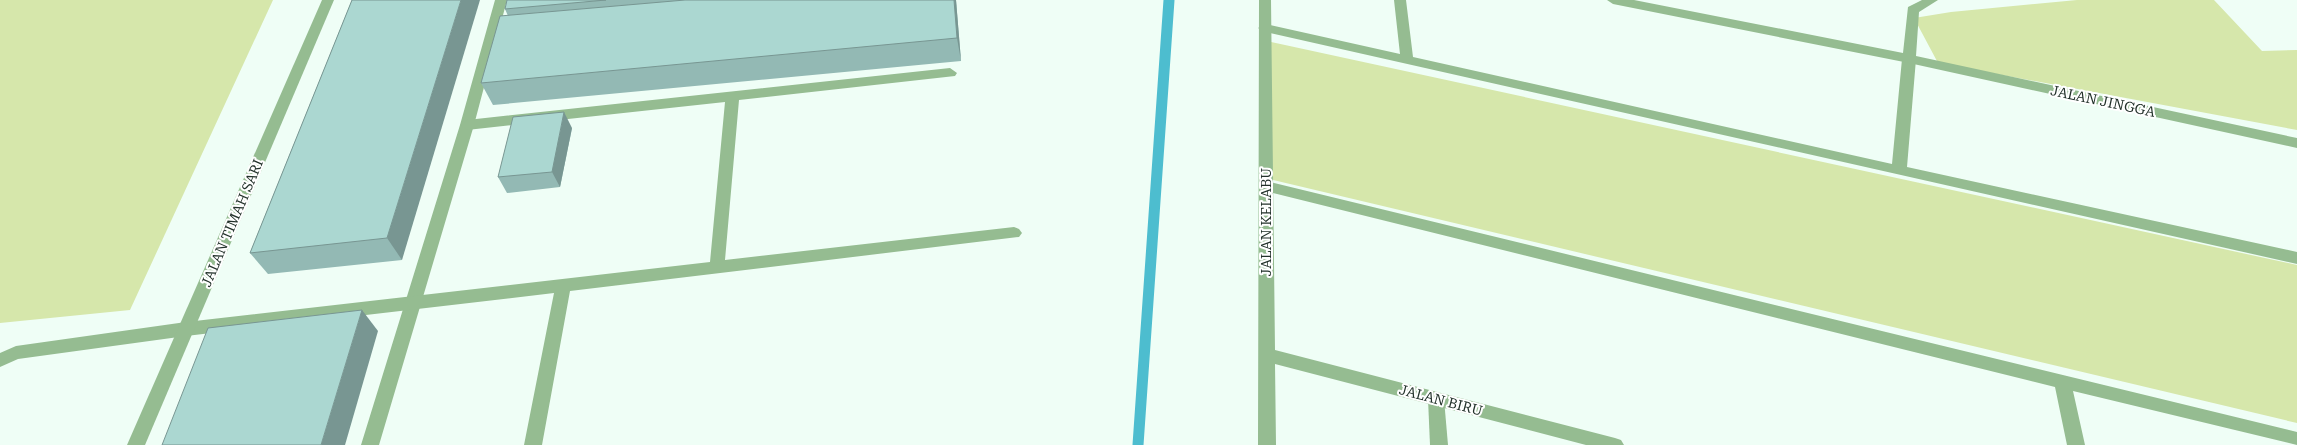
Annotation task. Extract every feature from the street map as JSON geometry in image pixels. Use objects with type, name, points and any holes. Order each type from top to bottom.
[{"type":"street","name":"JALAN TIMAH SARI","points":[[136,445],[328,0]]},
{"type":"street","points":[[370,445],[467,125],[500,0]]},
{"type":"street","name":"JALAN KELABU","points":[[1265,0],[1267,445]]},
{"type":"street","points":[[1400,0],[1407,59]]},
{"type":"street","name":"JALAN JINGGA","points":[[1613,0],[1909,59],[2297,142]]},
{"type":"street","points":[[1898,172],[1913,10],[1932,0]]},
{"type":"street","points":[[1265,28],[1898,172],[2297,258]]},
{"type":"street","points":[[467,125],[950,73]]},
{"type":"street","points":[[717,268],[732,96]]},
{"type":"street","points":[[1266,186],[2297,439]]},
{"type":"street","points":[[0,360],[16,352],[186,329],[1014,233]]},
{"type":"street","points":[[533,445],[563,285]]},
{"type":"street","name":"JALAN BIRU","points":[[1267,355],[1615,445]]},
{"type":"street","points":[[2062,381],[2076,445]]},
{"type":"street","points":[[1436,399],[1440,445]]},
{"type":"green space","points":[[0,0],[273,0],[130,310],[0,323]]},
{"type":"green space","points":[[2077,0],[2214,0],[2262,51],[2297,50],[2297,130],[1938,63],[1914,18],[1951,12]]},
{"type":"green space","points":[[1267,41],[2297,265],[2297,423],[1269,179]]},
{"type":"building","points":[[352,0],[461,0],[387,238],[250,253]]},
{"type":"building","points":[[507,0],[606,0],[505,9]]},
{"type":"building","points":[[685,0],[954,0],[957,38],[481,83],[500,16]]},
{"type":"building","points":[[564,112],[552,172],[498,177],[513,117]]},
{"type":"building","points":[[362,310],[321,445],[162,445],[208,328]]},
{"type":"waterway","points":[[1138,445],[1169,0]]}]
